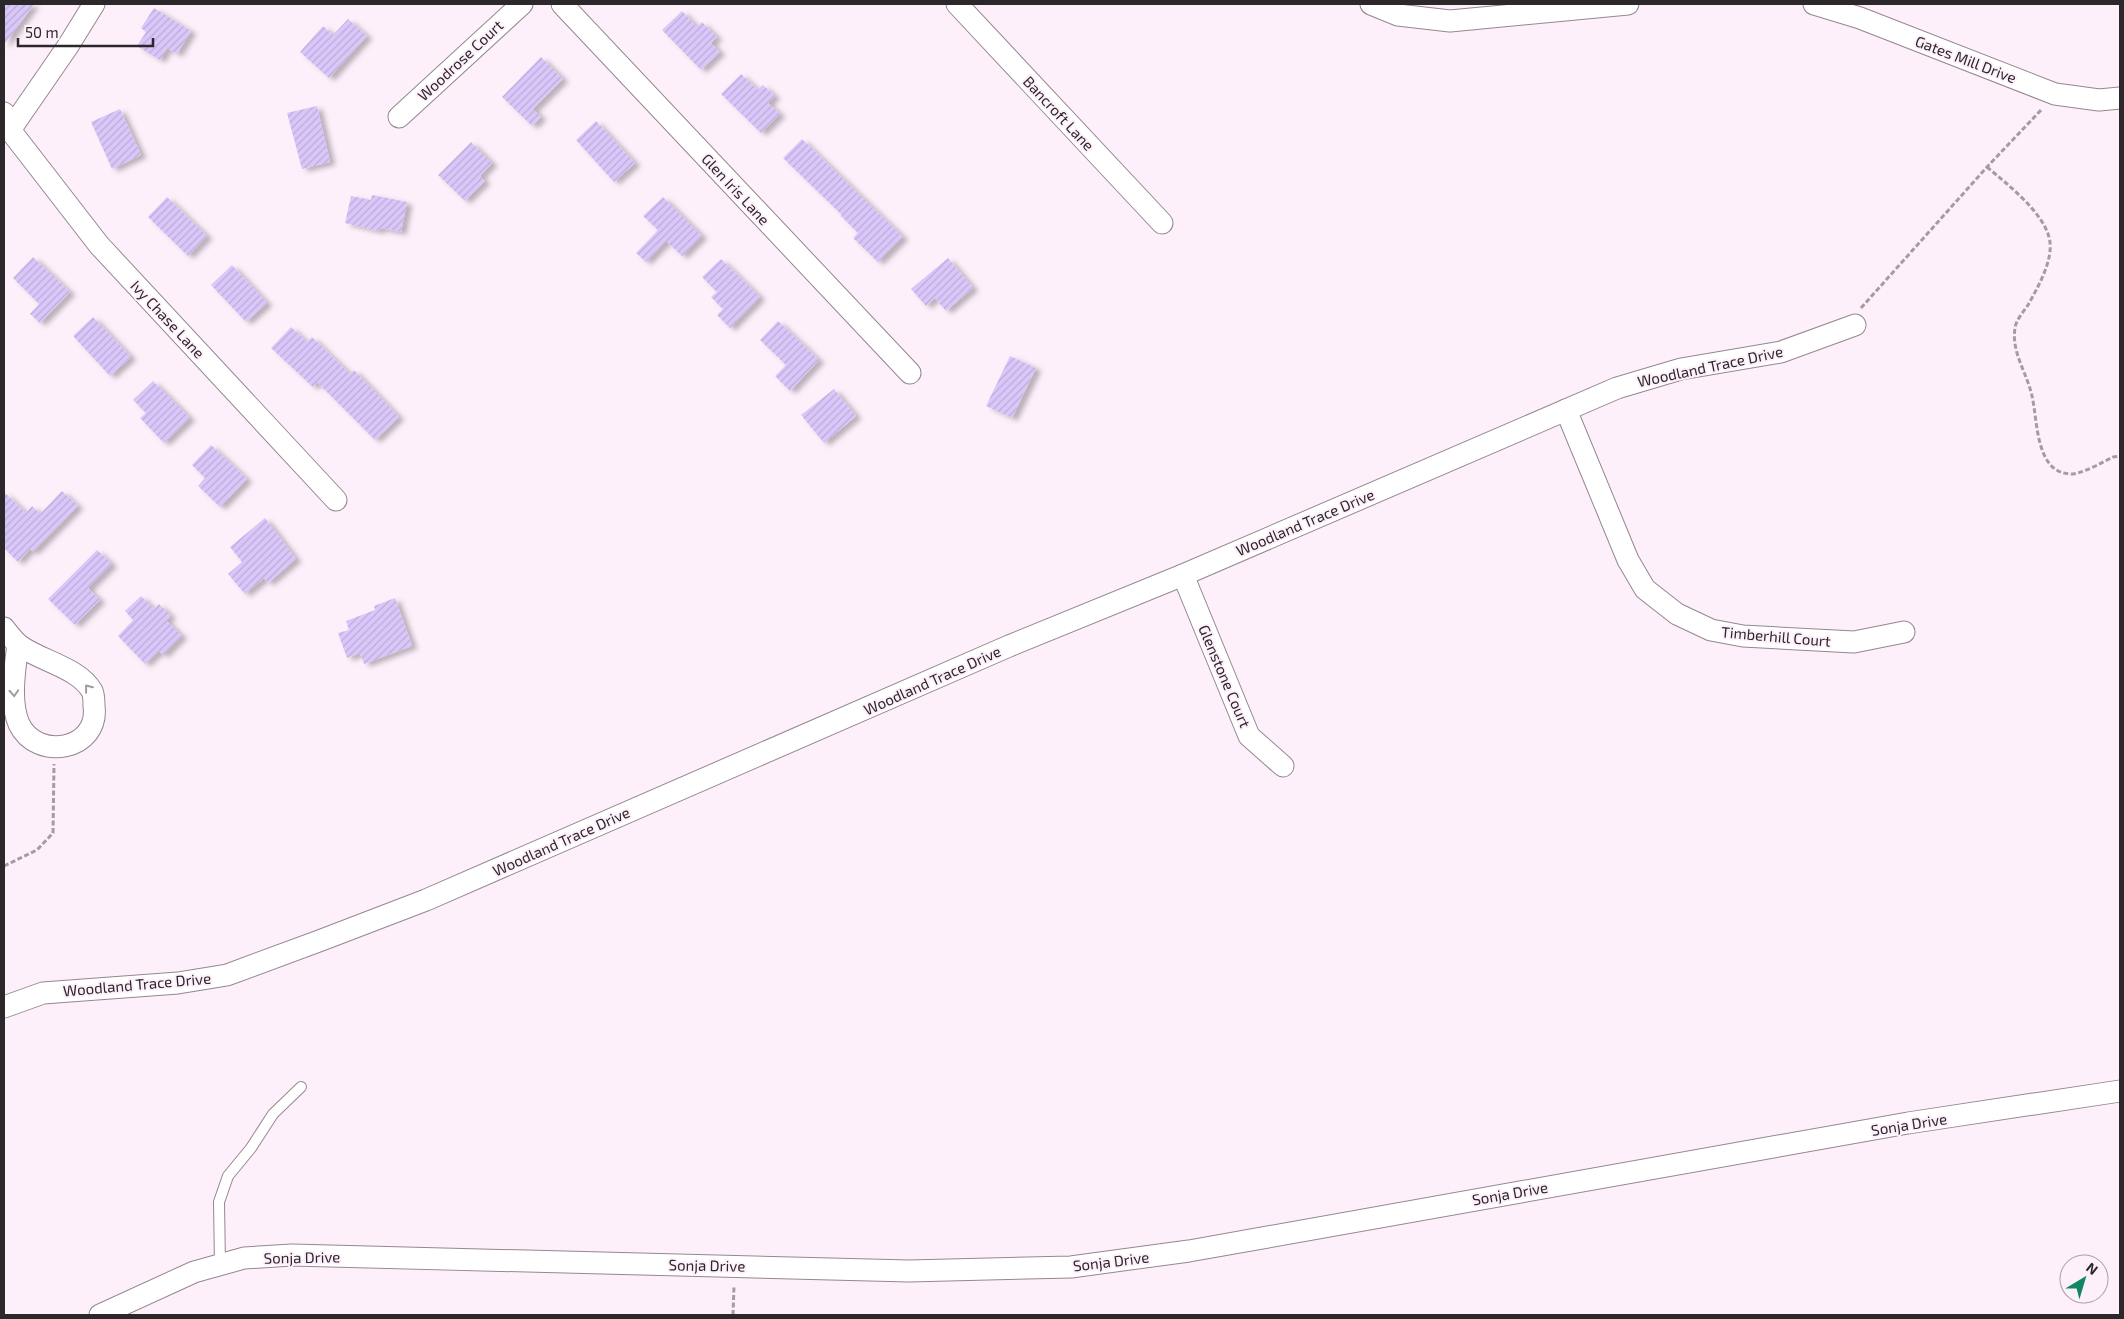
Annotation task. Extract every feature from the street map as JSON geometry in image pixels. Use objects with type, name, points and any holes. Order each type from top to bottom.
[{"type":"street","points":[[6,124],[68,46],[94,4]]},
{"type":"street","name":"Woodrose Court","points":[[399,117],[522,4]]},
{"type":"street","name":"Glen Iris Lane","points":[[562,4],[910,373]]},
{"type":"street","name":"Bancroft Lane","points":[[957,4],[1162,223]]},
{"type":"street","points":[[1371,4],[1398,15],[1450,21],[1628,4]]},
{"type":"street","name":"Gates Mill Drive","points":[[1814,4],[1860,18],[2055,94],[2099,100],[2120,98]]},
{"type":"street","name":"Ivy Chase Lane","points":[[6,124],[99,245],[336,500]]},
{"type":"street","name":"Woodland Trace Drive","points":[[4,1007],[43,993],[178,983],[227,975],[319,942],[426,900],[1009,646],[1183,575],[1617,388],[1681,369],[1781,352],[1855,325]]},
{"type":"street","name":"Timberhill Court","points":[[1566,410],[1628,560],[1645,589],[1677,614],[1711,630],[1743,636],[1854,642],[1904,632]]},
{"type":"street","name":"Glenstone Court","points":[[1183,575],[1250,736],[1283,766]]},
{"type":"street","points":[[4,628],[18,644],[43,660],[63,667],[92,692],[95,713],[90,731],[72,745],[54,747],[35,743],[19,724],[13,692],[18,644]]},
{"type":"street","name":"Sonja Drive","points":[[100,1315],[194,1272],[244,1258],[292,1255],[909,1271],[1071,1267],[1189,1251],[1889,1127],[2120,1091]]},
{"type":"lane","points":[[220,1265],[219,1202],[228,1176],[251,1148],[273,1114],[301,1087]]},
{"type":"path","points":[[1855,325],[1861,307],[1872,293],[1986,167],[2036,118],[2055,94]]},
{"type":"path","points":[[1986,167],[2028,205],[2041,221],[2049,238],[2049,257],[2029,302],[2015,325],[2014,343],[2032,396],[2042,455],[2058,471],[2072,474],[2113,457],[2120,456]]},
{"type":"path","points":[[4,866],[37,850],[53,833],[54,747]]},
{"type":"path","points":[[733,1315],[735,1266]]},
{"type":"building","points":[[4,4],[34,4],[4,45]]},
{"type":"building","points":[[154,8],[191,31],[177,54],[167,48],[160,60],[137,46],[146,32],[141,28]]},
{"type":"building","points":[[682,11],[697,27],[702,22],[717,37],[711,43],[720,52],[701,70],[662,30]]},
{"type":"building","points":[[348,19],[367,36],[329,78],[300,52],[323,26],[333,35]]},
{"type":"building","points":[[541,57],[563,79],[533,109],[541,117],[532,126],[502,97]]},
{"type":"building","points":[[741,74],[758,90],[763,85],[775,96],[768,103],[780,114],[761,133],[721,94]]},
{"type":"building","points":[[317,106],[330,162],[302,169],[287,113]]},
{"type":"building","points":[[120,109],[141,155],[112,169],[91,122]]},
{"type":"building","points":[[596,121],[635,163],[614,182],[576,140]]},
{"type":"building","points":[[802,139],[903,237],[878,262],[853,238],[858,233],[842,215],[783,158]]},
{"type":"building","points":[[471,142],[492,163],[480,176],[485,181],[465,201],[438,175]]},
{"type":"building","points":[[372,195],[407,202],[401,232],[380,228],[379,231],[345,223],[351,196],[371,200]]},
{"type":"building","points":[[167,197],[207,236],[188,256],[148,217]]},
{"type":"building","points":[[663,197],[702,236],[682,256],[666,241],[646,262],[636,253],[658,230],[643,216]]},
{"type":"building","points":[[33,257],[70,292],[40,323],[30,314],[39,304],[13,278]]},
{"type":"building","points":[[948,258],[973,288],[946,311],[935,298],[926,306],[911,289]]},
{"type":"building","points":[[721,259],[760,297],[730,328],[717,315],[723,309],[711,297],[717,292],[702,277]]},
{"type":"building","points":[[232,265],[267,303],[246,322],[211,285]]},
{"type":"building","points":[[93,317],[131,357],[110,376],[73,336]]},
{"type":"building","points":[[778,321],[819,360],[790,391],[775,376],[786,365],[760,340]]},
{"type":"building","points":[[291,327],[307,342],[312,337],[350,374],[354,370],[399,417],[375,440],[317,382],[313,387],[271,348]]},
{"type":"building","points":[[1010,356],[1036,368],[1012,418],[986,406]]},
{"type":"building","points":[[153,381],[190,418],[164,443],[140,418],[146,413],[133,400]]},
{"type":"building","points":[[834,389],[856,416],[824,443],[801,415]]},
{"type":"building","points":[[211,445],[247,479],[220,507],[198,486],[205,478],[192,465]]},
{"type":"building","points":[[62,491],[78,506],[33,552],[30,549],[18,562],[4,548],[4,492],[26,513],[32,506],[40,514]]},
{"type":"building","points":[[265,518],[296,559],[268,583],[264,578],[245,594],[228,574],[242,562],[230,547]]},
{"type":"building","points":[[97,550],[112,564],[88,588],[100,600],[75,625],[48,599]]},
{"type":"building","points":[[141,596],[154,609],[159,604],[171,616],[166,620],[182,636],[163,655],[159,651],[145,664],[118,636],[133,620],[125,611]]},
{"type":"building","points":[[395,598],[412,646],[364,664],[360,653],[347,658],[338,633],[349,630],[346,621],[375,610],[374,606]]}]
